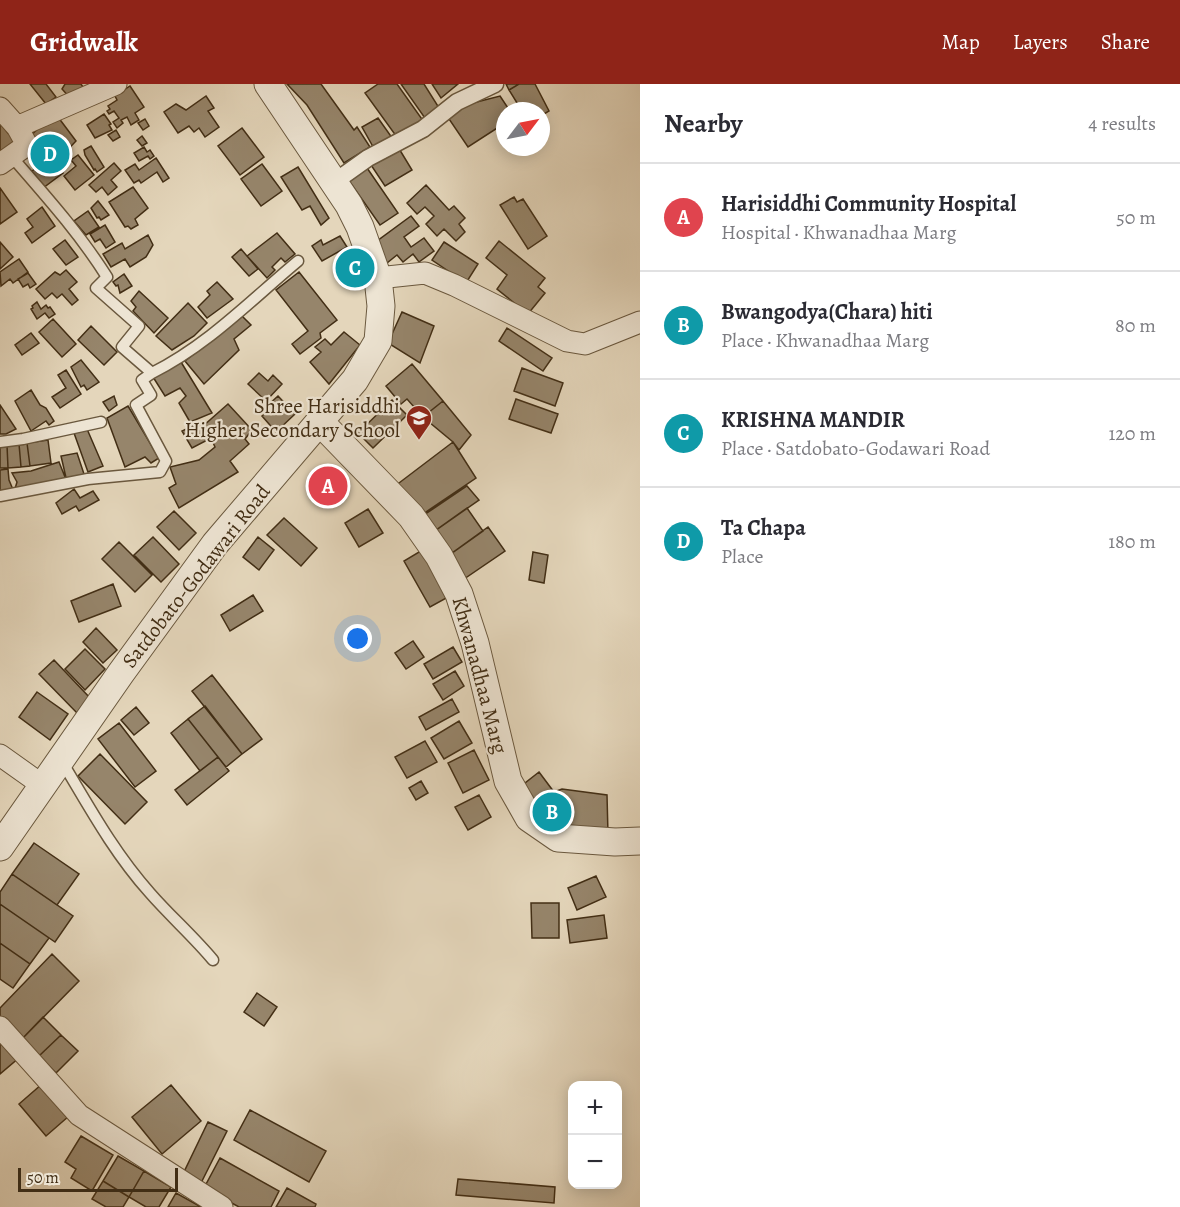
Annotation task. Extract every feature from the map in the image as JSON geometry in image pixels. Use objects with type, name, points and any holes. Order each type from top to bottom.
[{"type":"street","points":[[17,127],[116,84]]},
{"type":"street","name":"Satdobato-Godawari Road","points":[[0,847],[121,673],[215,544],[355,380],[378,341],[381,306],[378,278],[360,226],[349,205],[268,84]]},
{"type":"street","points":[[333,183],[368,158],[423,129],[457,102],[495,84]]},
{"type":"street","points":[[0,108],[17,127],[27,145],[6,160]]},
{"type":"street","points":[[378,278],[424,273],[454,285],[567,341],[585,344],[640,322]]},
{"type":"street","name":"Khwanadhaa Marg","points":[[320,422],[411,516],[439,556],[459,594],[475,643],[508,781],[530,818],[558,838],[615,842],[640,841]]},
{"type":"street","points":[[0,755],[42,785]]},
{"type":"street","points":[[0,1027],[79,1115],[222,1207]]},
{"type":"lane","points":[[6,160],[50,201],[99,264],[107,277],[96,288],[139,326],[122,347],[152,373]]},
{"type":"lane","points":[[0,496],[88,479],[160,472],[166,461],[136,405],[152,395],[142,380],[173,363],[208,339],[298,261]]},
{"type":"lane","points":[[0,442],[101,422]]},
{"type":"lane","points":[[61,760],[101,828],[129,867],[150,894],[213,960]]},
{"type":"building","points":[[30,84],[46,84],[56,97],[46,104]]},
{"type":"building","points":[[65,84],[81,84],[85,90],[71,99],[62,89]]},
{"type":"building","points":[[287,84],[321,84],[354,130],[357,127],[370,147],[344,163],[307,105]]},
{"type":"building","points":[[378,84],[397,84],[424,122],[399,140],[365,93]]},
{"type":"building","points":[[401,84],[424,84],[441,111],[427,121]]},
{"type":"building","points":[[432,84],[458,84],[441,98]]},
{"type":"building","points":[[506,84],[519,84],[509,90]]},
{"type":"building","points":[[519,84],[535,84],[544,102],[516,102],[509,90]]},
{"type":"building","points":[[130,86],[144,107],[135,113],[139,120],[131,125],[127,117],[121,120],[123,123],[117,128],[113,122],[119,118],[114,111],[109,114],[108,106],[117,100],[115,96]]},
{"type":"building","points":[[206,96],[214,108],[208,111],[219,127],[205,137],[199,128],[194,132],[189,126],[178,133],[164,112],[176,104],[186,110]]},
{"type":"building","points":[[500,96],[504,102],[496,102],[496,129],[468,147],[447,116],[461,106]]},
{"type":"building","points":[[55,113],[76,141],[56,162],[63,173],[43,188],[29,173],[42,164],[27,139]]},
{"type":"building","points":[[104,114],[112,130],[95,138],[87,125]]},
{"type":"building","points":[[378,118],[395,142],[376,152],[362,127]]},
{"type":"building","points":[[145,119],[149,126],[143,130],[138,123]]},
{"type":"building","points":[[0,122],[8,133],[13,128],[23,142],[0,158]]},
{"type":"building","points":[[242,128],[264,157],[240,175],[218,146]]},
{"type":"building","points":[[116,130],[120,137],[113,141],[108,135]]},
{"type":"building","points":[[142,136],[147,143],[142,146],[137,140]]},
{"type":"building","points":[[91,146],[104,167],[97,172],[85,155],[84,150]]},
{"type":"building","points":[[144,147],[154,156],[150,159],[148,156],[139,161],[134,153]]},
{"type":"building","points":[[398,147],[412,170],[385,186],[371,165]]},
{"type":"building","points":[[78,155],[94,175],[75,190],[64,176],[76,166],[71,160]]},
{"type":"building","points":[[156,158],[169,178],[163,182],[157,172],[141,183],[139,180],[134,183],[125,170],[135,164],[139,170]]},
{"type":"building","points":[[114,163],[121,171],[111,180],[117,187],[108,195],[102,187],[96,192],[89,185]]},
{"type":"building","points":[[262,164],[282,191],[261,206],[241,179]]},
{"type":"building","points":[[365,165],[398,213],[380,225],[347,178]]},
{"type":"building","points":[[298,167],[329,218],[321,225],[310,206],[302,210],[281,177]]},
{"type":"building","points":[[426,185],[449,210],[454,206],[465,218],[459,224],[465,232],[456,241],[444,229],[437,236],[426,224],[434,216],[425,207],[417,214],[407,203]]},
{"type":"building","points":[[133,187],[148,208],[135,219],[138,225],[131,229],[128,226],[125,227],[109,202]]},
{"type":"building","points":[[0,188],[17,212],[0,224]]},
{"type":"building","points":[[514,197],[517,202],[523,199],[547,236],[528,249],[500,205]]},
{"type":"building","points":[[98,201],[109,215],[101,220],[91,208]]},
{"type":"building","points":[[42,207],[55,226],[32,243],[25,233],[33,227],[27,219]]},
{"type":"building","points":[[88,211],[99,227],[86,235],[74,221]]},
{"type":"building","points":[[411,216],[419,226],[404,237],[411,247],[424,238],[434,251],[419,262],[413,254],[403,262],[397,255],[387,263],[373,244]]},
{"type":"building","points":[[105,225],[115,242],[106,248],[100,239],[95,242],[90,234]]},
{"type":"building","points":[[277,233],[295,254],[285,262],[281,258],[272,267],[275,270],[267,278],[247,256]]},
{"type":"building","points":[[148,235],[153,245],[146,257],[130,267],[125,259],[111,267],[103,254],[122,243],[125,249]]},
{"type":"building","points":[[340,236],[347,247],[322,261],[312,246],[321,240],[323,245]]},
{"type":"building","points":[[65,240],[78,257],[66,265],[53,249]]},
{"type":"building","points":[[499,241],[545,278],[538,287],[545,293],[528,314],[497,289],[507,275],[486,258]]},
{"type":"building","points":[[0,242],[13,257],[0,269]]},
{"type":"building","points":[[444,242],[478,264],[466,283],[432,260]]},
{"type":"building","points":[[241,249],[258,269],[249,276],[232,257]]},
{"type":"building","points":[[19,259],[28,272],[13,283],[10,279],[1,286],[0,272]]},
{"type":"building","points":[[356,259],[362,270],[353,275],[347,266]]},
{"type":"building","points":[[66,270],[77,282],[69,289],[78,300],[72,305],[62,294],[57,298],[52,293],[45,299],[36,289],[55,272],[60,275]]},
{"type":"building","points":[[299,272],[337,320],[320,333],[321,338],[300,354],[292,344],[308,331],[276,290]]},
{"type":"building","points":[[28,273],[36,284],[30,288],[28,284],[23,287],[18,279]]},
{"type":"building","points":[[124,274],[132,286],[120,293],[118,285],[116,286],[113,282]]},
{"type":"building","points":[[217,282],[233,299],[207,318],[198,307],[210,295],[207,291]]},
{"type":"building","points":[[139,291],[168,318],[154,333],[133,311],[136,307],[131,301]]},
{"type":"building","points":[[37,302],[41,309],[46,305],[55,314],[49,318],[45,313],[37,319],[31,309]]},
{"type":"building","points":[[188,303],[207,323],[194,336],[172,350],[156,336]]},
{"type":"building","points":[[402,312],[434,326],[420,363],[388,343]]},
{"type":"building","points":[[242,316],[251,325],[234,339],[239,350],[204,384],[185,361]]},
{"type":"building","points":[[53,319],[76,344],[62,357],[39,332]]},
{"type":"building","points":[[91,326],[117,352],[104,365],[78,340]]},
{"type":"building","points":[[507,328],[552,358],[543,371],[499,341]]},
{"type":"building","points":[[344,332],[360,345],[329,384],[310,362],[321,352],[315,347],[325,339],[331,345]]},
{"type":"building","points":[[31,333],[39,343],[22,355],[15,345]]},
{"type":"building","points":[[81,360],[99,382],[87,390],[84,385],[81,387],[71,367]]},
{"type":"building","points":[[181,362],[212,413],[190,422],[179,403],[186,396],[180,388],[165,396],[153,377]]},
{"type":"building","points":[[412,364],[443,401],[423,417],[407,399],[401,404],[386,386]]},
{"type":"building","points":[[522,368],[563,383],[555,406],[514,391]]},
{"type":"building","points":[[66,370],[81,394],[60,408],[52,397],[66,388],[58,375]]},
{"type":"building","points":[[259,373],[268,381],[273,375],[282,384],[266,401],[248,384]]},
{"type":"building","points":[[31,390],[54,421],[49,425],[46,421],[31,431],[15,401]]},
{"type":"building","points":[[114,396],[117,405],[109,411],[103,402]]},
{"type":"building","points":[[278,396],[295,414],[276,432],[262,416],[270,409],[267,406]]},
{"type":"building","points":[[516,399],[558,414],[551,433],[509,419]]},
{"type":"building","points":[[392,400],[407,415],[373,448],[358,433]]},
{"type":"building","points":[[443,401],[471,435],[459,450],[453,442],[423,417]]},
{"type":"building","points":[[228,404],[252,430],[245,439],[249,444],[230,461],[238,472],[179,508],[169,488],[176,484],[170,467],[199,460],[215,447],[211,438],[192,448],[182,431],[201,422],[203,426]]},
{"type":"building","points":[[0,405],[16,429],[6,434],[0,434]]},
{"type":"building","points":[[128,406],[159,458],[151,463],[145,457],[125,467],[107,418]]},
{"type":"building","points":[[87,429],[103,466],[88,472],[74,433]]},
{"type":"building","points":[[48,440],[51,463],[30,466],[27,443]]},
{"type":"building","points":[[453,442],[476,478],[420,516],[395,486]]},
{"type":"building","points":[[27,443],[30,466],[21,467],[19,444]]},
{"type":"building","points":[[19,444],[21,467],[8,468],[7,445]]},
{"type":"building","points":[[7,445],[8,468],[0,468],[0,446]]},
{"type":"building","points":[[77,453],[84,474],[67,482],[61,456]]},
{"type":"building","points":[[59,462],[67,482],[14,492],[17,482],[12,473],[31,471]]},
{"type":"building","points":[[8,469],[9,480],[14,492],[0,492],[0,470]]},
{"type":"building","points":[[467,486],[479,500],[432,533],[421,517]]},
{"type":"building","points":[[74,489],[80,498],[93,491],[99,500],[79,511],[76,506],[62,514],[56,503]]},
{"type":"building","points":[[467,508],[483,531],[448,556],[432,533]]},
{"type":"building","points":[[368,509],[383,533],[359,547],[345,523]]},
{"type":"building","points":[[174,511],[196,533],[179,550],[157,527]]},
{"type":"building","points":[[284,518],[317,548],[301,566],[267,535]]},
{"type":"building","points":[[488,527],[505,551],[464,579],[448,556]]},
{"type":"building","points":[[153,537],[179,564],[161,582],[134,555]]},
{"type":"building","points":[[258,537],[274,550],[259,570],[243,557]]},
{"type":"building","points":[[119,542],[152,575],[135,592],[102,559]]},
{"type":"building","points":[[424,549],[450,596],[430,607],[404,561]]},
{"type":"building","points":[[533,552],[548,555],[544,583],[529,580]]},
{"type":"building","points":[[113,584],[121,606],[79,622],[71,601]]},
{"type":"building","points":[[253,595],[263,611],[230,631],[221,615]]},
{"type":"building","points":[[96,628],[117,650],[103,663],[83,642]]},
{"type":"building","points":[[413,641],[424,657],[406,669],[395,653]]},
{"type":"building","points":[[453,647],[462,662],[433,679],[424,664]]},
{"type":"building","points":[[85,649],[105,669],[85,690],[65,669]]},
{"type":"building","points":[[54,660],[91,699],[77,713],[39,674]]},
{"type":"building","points":[[455,671],[464,686],[443,700],[433,684]]},
{"type":"building","points":[[212,675],[262,739],[242,754],[192,691]]},
{"type":"building","points":[[37,692],[68,714],[50,740],[19,717]]},
{"type":"building","points":[[452,699],[459,712],[426,730],[419,717]]},
{"type":"building","points":[[205,706],[242,754],[226,767],[188,719]]},
{"type":"building","points":[[136,707],[149,723],[134,735],[121,720]]},
{"type":"building","points":[[188,719],[218,757],[200,771],[171,733]]},
{"type":"building","points":[[459,721],[472,743],[444,759],[431,738]]},
{"type":"building","points":[[119,723],[156,771],[135,787],[98,739]]},
{"type":"building","points":[[425,741],[437,762],[407,778],[395,757]]},
{"type":"building","points":[[474,750],[489,780],[463,793],[448,763]]},
{"type":"building","points":[[100,754],[147,802],[125,824],[78,776]]},
{"type":"building","points":[[218,757],[229,771],[187,805],[175,790]]},
{"type":"building","points":[[539,772],[554,792],[562,789],[607,795],[608,834],[546,822],[520,787]]},
{"type":"building","points":[[421,781],[428,793],[416,800],[409,788]]},
{"type":"building","points":[[479,795],[491,817],[468,830],[455,807]]},
{"type":"building","points":[[34,843],[79,874],[57,905],[12,874]]},
{"type":"building","points":[[12,874],[73,916],[55,942],[0,904],[0,892]]},
{"type":"building","points":[[596,876],[606,897],[577,910],[568,888]]},
{"type":"building","points":[[531,903],[559,903],[559,938],[532,938]]},
{"type":"building","points":[[0,904],[49,938],[30,964],[0,943]]},
{"type":"building","points":[[604,915],[607,938],[570,943],[567,920]]},
{"type":"building","points":[[0,943],[30,964],[13,988],[0,979]]},
{"type":"building","points":[[52,954],[79,981],[22,1039],[0,1018],[0,1008]]},
{"type":"building","points":[[257,993],[277,1007],[264,1026],[244,1012]]},
{"type":"building","points":[[43,1017],[61,1035],[39,1056],[22,1039]]},
{"type":"building","points":[[61,1035],[78,1051],[56,1073],[39,1056]]},
{"type":"building","points":[[0,1039],[20,1057],[0,1074]]},
{"type":"building","points":[[42,1084],[69,1116],[46,1136],[19,1104]]},
{"type":"building","points":[[171,1085],[201,1121],[162,1154],[132,1117]]},
{"type":"building","points":[[250,1110],[326,1151],[309,1182],[234,1140]]},
{"type":"building","points":[[208,1122],[227,1131],[201,1183],[183,1174]]},
{"type":"building","points":[[81,1136],[113,1155],[92,1191],[71,1178],[76,1169],[65,1162]]},
{"type":"building","points":[[118,1156],[144,1171],[129,1197],[103,1181]]},
{"type":"building","points":[[220,1158],[279,1191],[271,1207],[239,1207],[204,1188]]},
{"type":"building","points":[[144,1171],[171,1187],[159,1207],[146,1207],[129,1197]]},
{"type":"building","points":[[458,1179],[555,1187],[554,1203],[456,1195]]},
{"type":"building","points":[[103,1181],[129,1197],[123,1207],[106,1207],[92,1199]]},
{"type":"building","points":[[287,1188],[316,1204],[315,1207],[276,1207]]},
{"type":"building","points":[[176,1193],[201,1207],[168,1207]]},
{"type":"place","name":"Ta Chapa","points":[[50,154]]},
{"type":"place","name":"KRISHNA MANDIR","points":[[355,268]]},
{"type":"place","name":"Shree Harisiddhi Higher Secondary School","points":[[419,441]]},
{"type":"place","name":"Harisiddhi Community Hospital","points":[[328,486]]},
{"type":"place","name":"Bwangodya(Chara) hiti","points":[[552,812]]}]
